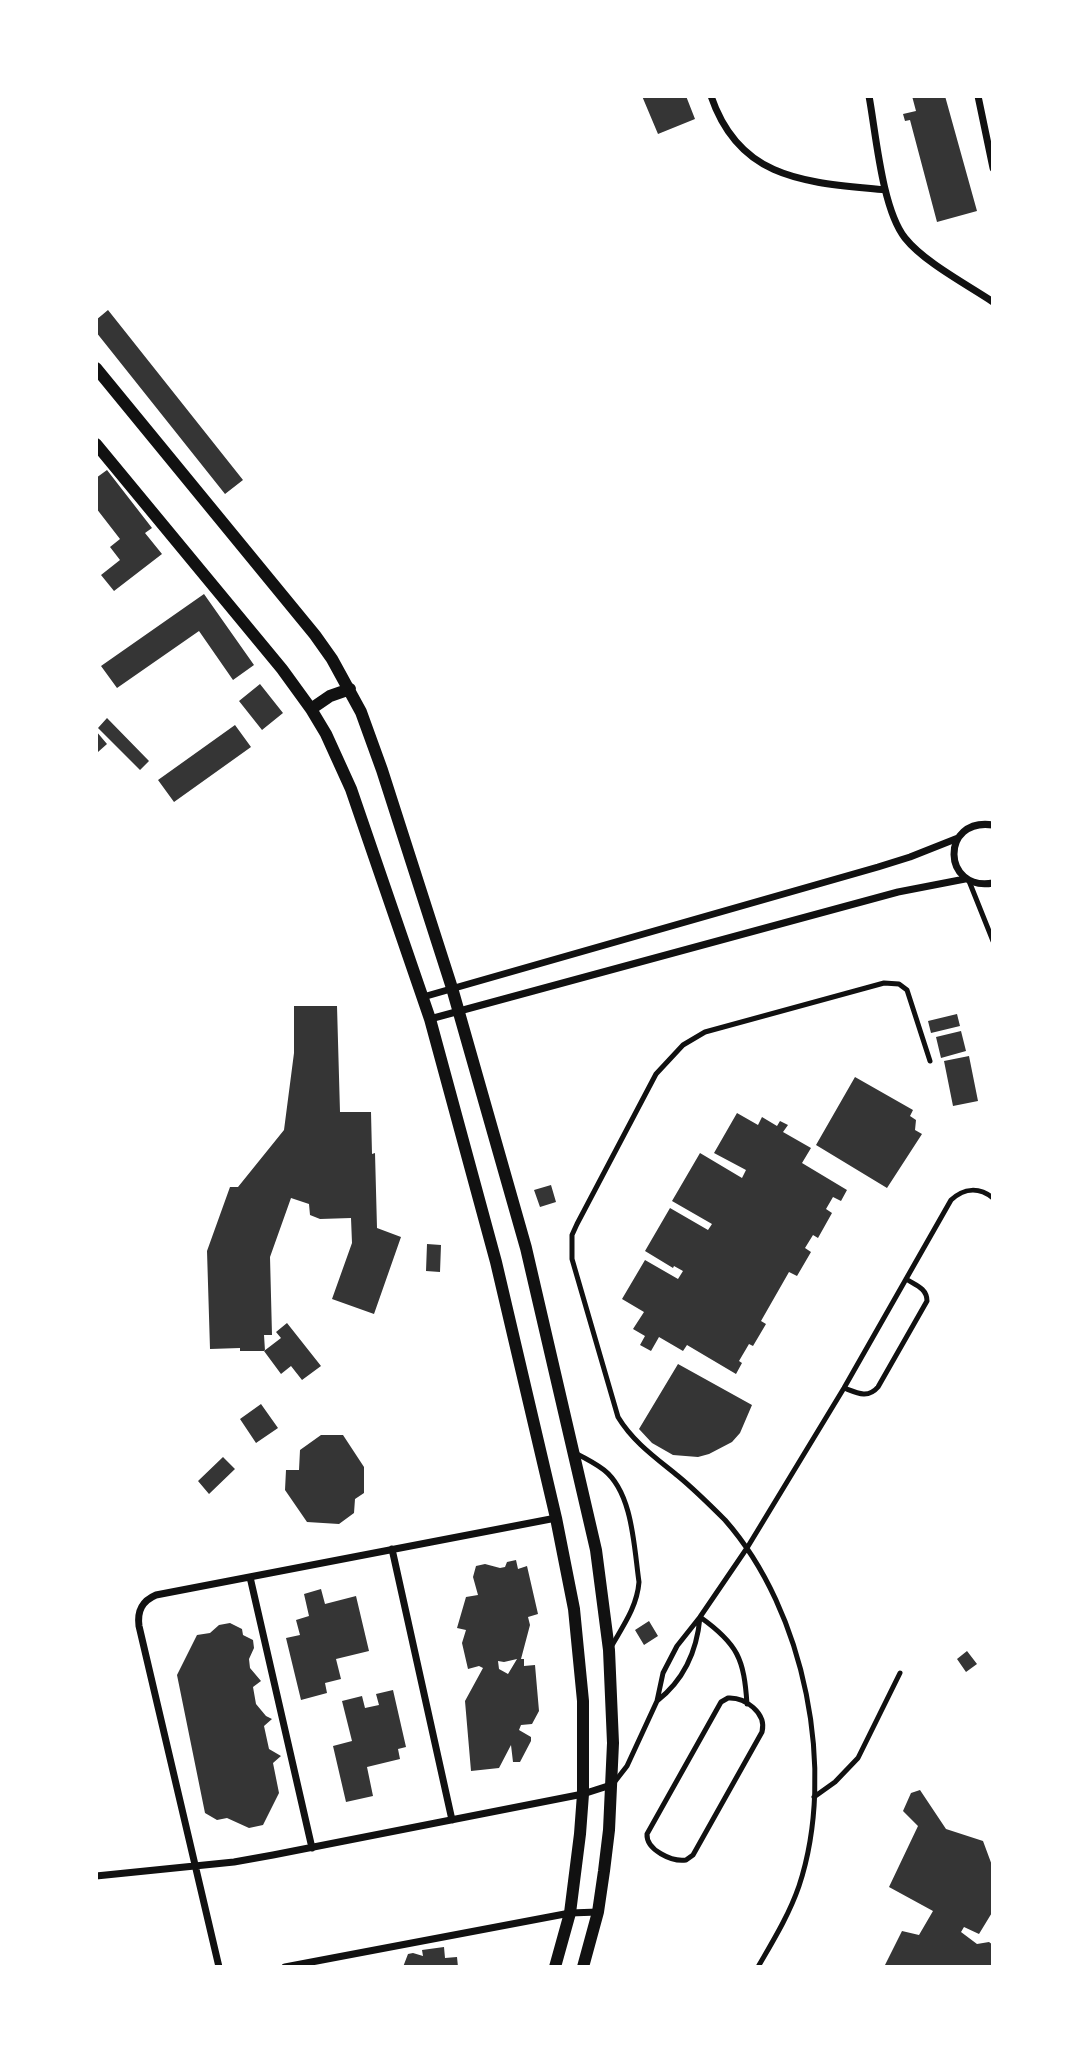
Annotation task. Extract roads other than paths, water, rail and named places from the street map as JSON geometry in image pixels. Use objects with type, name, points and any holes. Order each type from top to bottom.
[{"type":"street","points":[[711,96],[729,133],[744,151],[764,165],[785,175],[808,181],[886,190]]},
{"type":"street","points":[[869,96],[886,190],[895,222],[904,237],[916,250],[993,302]]},
{"type":"street","points":[[978,96],[993,168]]},
{"type":"street","points":[[96,368],[314,635],[350,689],[382,771],[452,988],[526,1248],[596,1550],[613,1696],[611,1785],[609,1830],[598,1912],[583,1967]]},
{"type":"street","points":[[96,444],[282,669],[311,709],[340,761],[351,789],[430,1019],[496,1262],[556,1518],[574,1609],[583,1713],[583,1794],[570,1913],[555,1967]]},
{"type":"street","points":[[311,709],[330,696],[350,689]]},
{"type":"street","points":[[993,825],[983,823],[964,830],[958,838],[953,855],[959,872],[967,880],[980,885],[993,883]]},
{"type":"street","points":[[423,997],[910,858],[958,838]]},
{"type":"street","points":[[430,1019],[898,892],[967,880]]},
{"type":"street","points":[[219,1967],[139,1626],[139,1611],[148,1598],[556,1518]]},
{"type":"street","points":[[392,1549],[452,1820]]},
{"type":"street","points":[[250,1577],[312,1848]]},
{"type":"street","points":[[96,1876],[234,1862],[583,1794],[611,1785]]},
{"type":"street","points":[[285,1967],[570,1913],[598,1912]]},
{"type":"lane","points":[[967,880],[993,941]]},
{"type":"lane","points":[[758,1967],[781,1928],[799,1887],[810,1842],[815,1763],[813,1730],[799,1664],[776,1601],[747,1548],[704,1499],[634,1439],[618,1417],[572,1259],[572,1235],[656,1074],[683,1045],[705,1032],[894,982],[907,990],[930,1061]]},
{"type":"lane","points":[[611,1785],[627,1766],[657,1701],[663,1674],[682,1638],[700,1618],[747,1548],[844,1388],[947,1207],[957,1195],[965,1191],[982,1191],[993,1198]]},
{"type":"lane","points":[[844,1388],[865,1395],[871,1394],[878,1387],[927,1301],[924,1290],[906,1279]]},
{"type":"lane","points":[[573,1452],[613,1479],[620,1490],[628,1516],[639,1582],[638,1592],[632,1611],[609,1650]]},
{"type":"lane","points":[[657,1701],[673,1688],[693,1654],[700,1618]]},
{"type":"lane","points":[[700,1618],[728,1639],[736,1652],[744,1673],[747,1704],[760,1714],[762,1732],[692,1854],[682,1861],[652,1849],[646,1840],[649,1829],[721,1702],[736,1698],[747,1704]]},
{"type":"lane","points":[[814,1797],[835,1782],[858,1758],[901,1673]]}]
